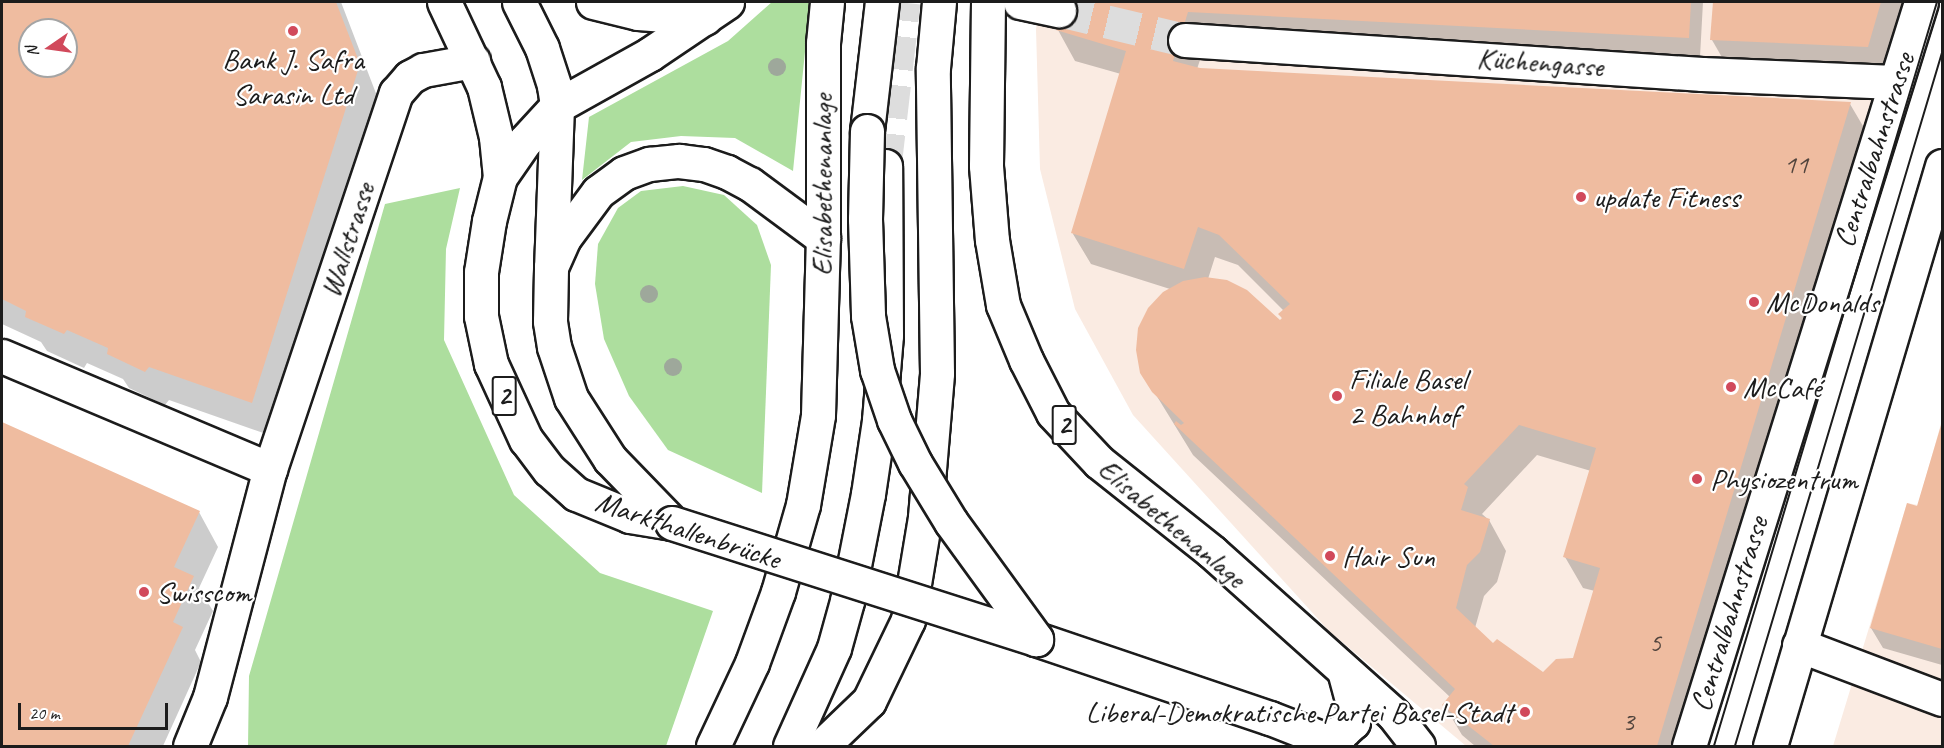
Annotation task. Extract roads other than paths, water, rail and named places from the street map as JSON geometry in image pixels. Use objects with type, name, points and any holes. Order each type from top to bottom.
[{"type":"main road","points":[[444,2],[473,61],[492,112],[501,177]]},
{"type":"main road","points":[[519,2],[542,48],[554,86],[556,106],[550,321],[554,347],[571,398],[610,459],[672,523]]},
{"type":"main road","points":[[593,2],[638,13],[716,10]]},
{"type":"main road","name":"Elisabethenanlage","points":[[713,747],[752,663],[778,592],[803,505],[818,415],[823,238],[823,43],[827,2]]},
{"type":"main road","name":"Elisabethenanlage","points":[[882,2],[867,131],[865,219],[868,316],[877,370],[894,420],[915,463],[951,522],[1051,644]]},
{"type":"main road","points":[[822,747],[869,701],[908,620],[926,518],[937,373],[933,68],[939,2]]},
{"type":"main road","name":"Elisabethenanlage","points":[[988,2],[986,166],[992,240],[1004,305],[1026,360],[1053,413],[1099,462],[1212,552],[1394,715],[1418,747]]},
{"type":"main road","points":[[1020,2],[1059,9]]},
{"type":"main road","name":"Centralbahnstrasse","points":[[1689,747],[1921,2]]},
{"type":"main road","name":"Markthallenbrücke","points":[[716,10],[650,54],[556,106],[525,141],[501,177],[489,222],[482,272],[481,316],[491,364],[506,402],[532,448],[549,470],[576,494],[630,516],[672,523],[1051,644],[1330,743]]},
{"type":"main road","name":"Küchengasse","points":[[1185,40],[1702,74],[1895,81]]},
{"type":"main road","name":"Wallstrasse","points":[[190,747],[210,697],[270,470],[396,93],[410,77],[423,70],[473,61]]},
{"type":"main road","points":[[551,267],[568,230],[598,192],[624,173],[658,163],[704,164],[727,172],[750,184],[823,238]]},
{"type":"main road","points":[[790,747],[834,648],[847,602],[868,494],[879,420],[886,335],[885,166]]},
{"type":"main road","points":[[1770,747],[1942,166]]},
{"type":"main road","points":[[2,356],[270,470]]},
{"type":"main road","points":[[1799,645],[1942,699]]},
{"type":"main road","points":[[1330,743],[1353,722],[1353,704],[1344,671]]},
{"type":"tunnel","points":[[885,166],[904,2]]},
{"type":"tunnel","points":[[1059,10],[1185,40]]},
{"type":"tram line","points":[[1714,746],[1937,2]]},
{"type":"tram line","points":[[1735,746],[1942,53]]},
{"type":"place","name":"Bank J. Safra Sarasin Ltd","points":[[293,31]]},
{"type":"place","name":"update Fitness","points":[[1581,197]]},
{"type":"place","name":"McDonalds","points":[[1754,302]]},
{"type":"place","name":"McCafé","points":[[1731,387]]},
{"type":"place","name":"Filiale Basel 2 Bahnhof","points":[[1337,396]]},
{"type":"place","name":"Physiozentrum","points":[[1697,479]]},
{"type":"place","name":"Hair Sun","points":[[1330,556]]},
{"type":"place","name":"Swisscom","points":[[144,592]]},
{"type":"place","name":"Liberal-Demokratische Partei Basel-Stadt","points":[[1525,712]]}]
